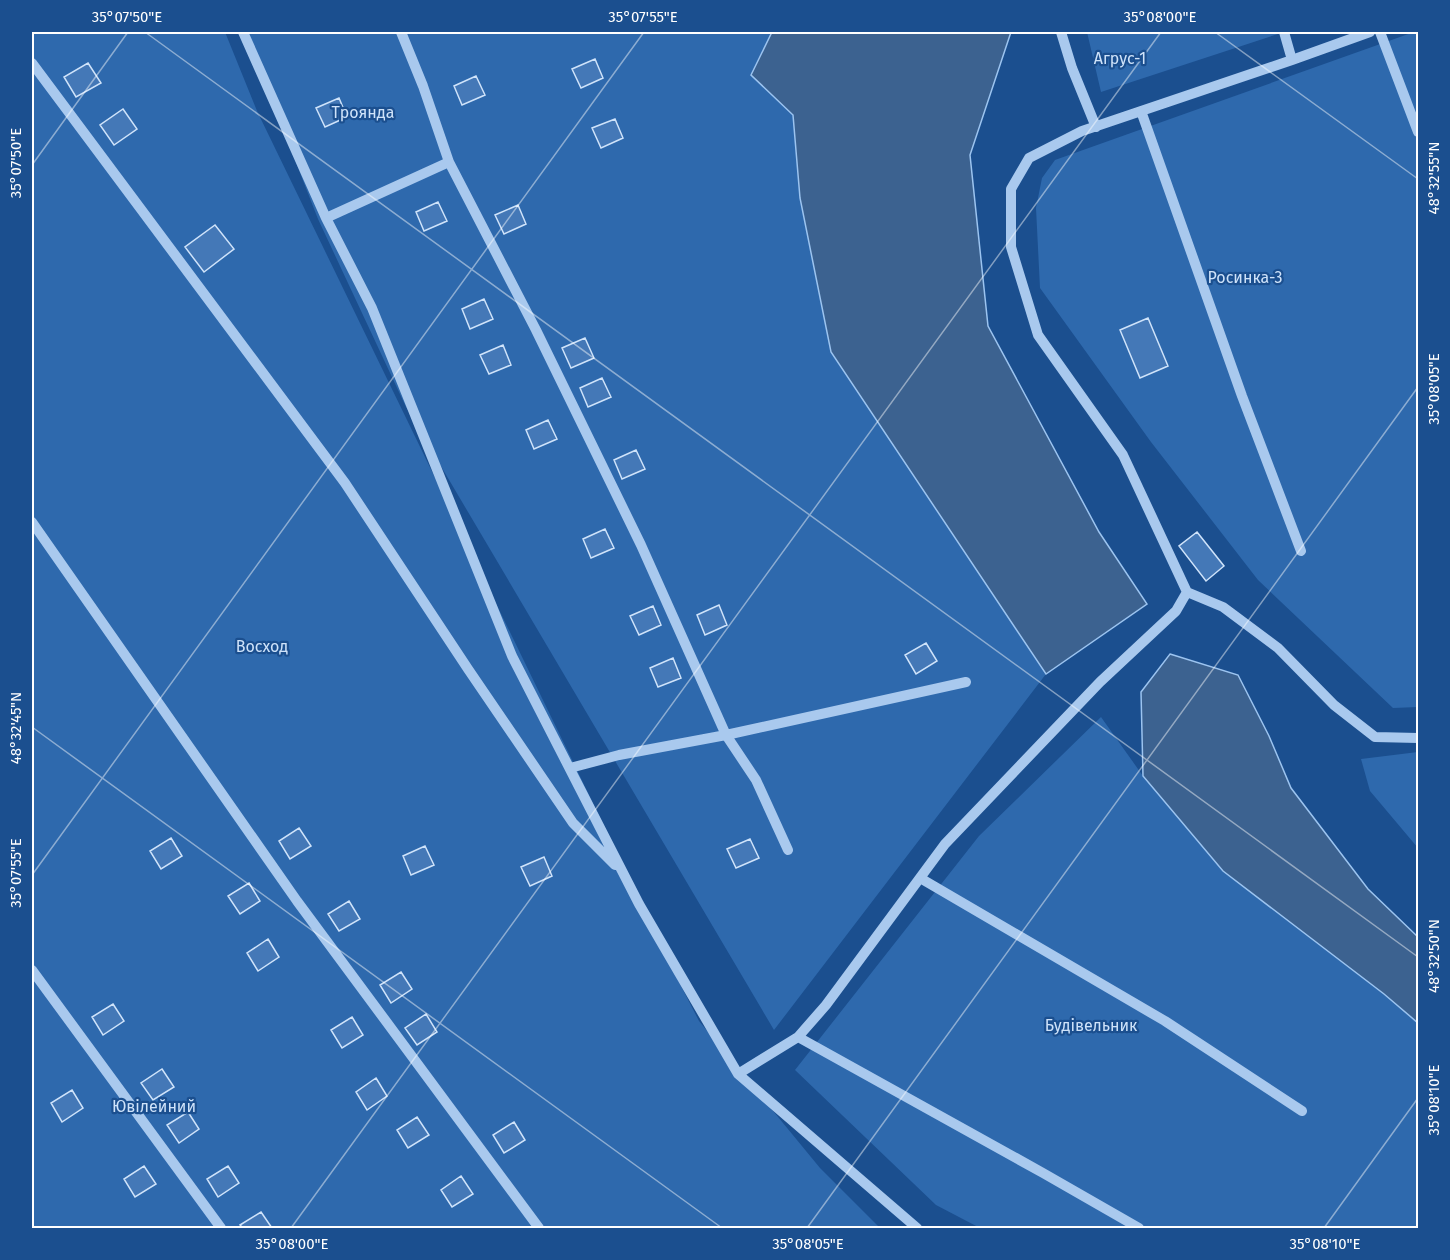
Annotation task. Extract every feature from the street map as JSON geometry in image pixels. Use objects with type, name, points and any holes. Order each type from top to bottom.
[{"type":"street","points":[[243,32],[326,218],[372,308],[512,656],[639,904]]},
{"type":"street","points":[[401,32],[423,86],[449,162],[536,330],[641,545],[726,735],[756,780],[788,850]]},
{"type":"street","points":[[1061,32],[1072,68],[1096,127]]},
{"type":"street","points":[[1284,32],[1292,60]]},
{"type":"street","points":[[1370,32],[1082,131],[1029,158],[1011,189],[1011,247],[1038,335],[1123,455],[1187,592],[1223,607],[1278,648],[1334,705],[1375,737],[1419,738]]},
{"type":"street","points":[[1380,32],[1419,132]]},
{"type":"street","points":[[32,63],[345,483],[573,823],[613,862],[738,1074],[917,1228]]},
{"type":"street","points":[[1141,111],[1242,396],[1301,551]]},
{"type":"street","points":[[326,218],[449,162]]},
{"type":"street","points":[[32,522],[297,901],[539,1228]]},
{"type":"street","points":[[738,1074],[798,1037],[826,1005],[945,844],[1100,682],[1176,611],[1187,592]]},
{"type":"street","points":[[570,768],[619,755],[726,735],[966,682]]},
{"type":"street","points":[[920,878],[1165,1021],[1302,1111]]},
{"type":"street","points":[[32,970],[221,1228]]},
{"type":"street","points":[[798,1037],[1139,1228]]},
{"type":"green space","name":"Восход","points":[[32,32],[225,32],[257,111],[625,869],[639,904],[699,1021],[820,1168],[880,1228],[32,1228]]},
{"type":"green space","name":"Троянда","points":[[245,32],[772,32],[751,75],[793,115],[800,198],[831,352],[1046,674],[774,1030],[406,407],[318,219]]},
{"type":"green space","name":"Агрус-1","points":[[1087,32],[1284,32],[1101,92]]},
{"type":"green space","name":"Росинка-3","points":[[1418,32],[1418,707],[1393,708],[1258,580],[1151,442],[1040,288],[1036,208],[1042,178],[1055,160]]},
{"type":"green space","name":"Будівельник","points":[[1101,717],[1143,776],[1418,1023],[1418,1228],[980,1228],[936,1205],[795,1070],[979,836]]},
{"type":"green space","points":[[1418,752],[1418,848],[1370,791],[1361,759]]},
{"type":"shaded area","points":[[772,32],[1011,32],[970,155],[988,326],[1099,532],[1147,604],[1046,674],[831,352],[800,198],[793,115],[751,75]]},
{"type":"shaded area","points":[[1170,654],[1238,675],[1269,736],[1291,788],[1368,889],[1418,937],[1418,1023],[1384,994],[1223,871],[1143,776],[1141,692]]},
{"type":"building","points":[[595,59],[603,78],[581,88],[572,69]]},
{"type":"building","points":[[88,63],[101,83],[76,97],[64,77]]},
{"type":"building","points":[[476,76],[485,95],[462,105],[454,86]]},
{"type":"building","points":[[339,98],[347,117],[325,127],[316,108]]},
{"type":"building","points":[[123,109],[137,129],[114,145],[100,125]]},
{"type":"building","points":[[615,119],[623,138],[601,148],[592,128]]},
{"type":"building","points":[[438,202],[447,221],[424,231],[416,212]]},
{"type":"building","points":[[518,205],[526,224],[504,234],[495,215]]},
{"type":"building","points":[[215,225],[234,249],[204,272],[185,247]]},
{"type":"building","points":[[484,299],[493,319],[470,329],[462,309]]},
{"type":"building","points":[[1148,318],[1168,366],[1140,378],[1120,330]]},
{"type":"building","points":[[585,338],[594,358],[571,368],[562,348]]},
{"type":"building","points":[[503,345],[511,365],[489,374],[480,355]]},
{"type":"building","points":[[602,378],[611,397],[588,407],[580,388]]},
{"type":"building","points":[[548,420],[557,439],[534,449],[526,430]]},
{"type":"building","points":[[636,450],[645,469],[622,479],[614,460]]},
{"type":"building","points":[[605,529],[614,548],[591,558],[583,539]]},
{"type":"building","points":[[1197,532],[1224,566],[1206,581],[1179,546]]},
{"type":"building","points":[[719,605],[727,625],[705,635],[697,615]]},
{"type":"building","points":[[653,606],[661,625],[639,635],[630,616]]},
{"type":"building","points":[[926,643],[937,661],[916,674],[905,655]]},
{"type":"building","points":[[673,658],[681,678],[658,687],[650,668]]},
{"type":"building","points":[[299,828],[311,846],[290,859],[279,841]]},
{"type":"building","points":[[171,838],[182,856],[161,869],[150,851]]},
{"type":"building","points":[[750,839],[759,858],[736,868],[727,849]]},
{"type":"building","points":[[425,846],[434,865],[411,875],[403,856]]},
{"type":"building","points":[[544,857],[552,876],[530,886],[521,867]]},
{"type":"building","points":[[249,883],[260,901],[240,914],[228,896]]},
{"type":"building","points":[[349,901],[360,919],[339,931],[328,914]]},
{"type":"building","points":[[268,939],[279,957],[258,971],[247,953]]},
{"type":"building","points":[[401,972],[412,989],[391,1003],[380,985]]},
{"type":"building","points":[[113,1004],[124,1021],[103,1035],[92,1017]]},
{"type":"building","points":[[426,1014],[437,1032],[417,1045],[405,1028]]},
{"type":"building","points":[[352,1017],[363,1035],[342,1048],[331,1030]]},
{"type":"building","points":[[162,1069],[174,1087],[153,1100],[141,1083]]},
{"type":"building","points":[[376,1078],[387,1096],[367,1110],[356,1092]]},
{"type":"building","points":[[72,1090],[83,1108],[62,1122],[51,1103]]},
{"type":"building","points":[[188,1112],[199,1129],[179,1143],[167,1125]]},
{"type":"building","points":[[417,1117],[429,1135],[408,1148],[397,1130]]},
{"type":"building","points":[[514,1122],[525,1140],[504,1153],[493,1135]]},
{"type":"building","points":[[144,1166],[156,1184],[135,1197],[124,1179]]},
{"type":"building","points":[[228,1166],[239,1183],[218,1197],[207,1179]]},
{"type":"building","points":[[461,1176],[473,1194],[452,1207],[441,1190]]},
{"type":"building","points":[[261,1212],[272,1228],[243,1228],[240,1225]]},
{"type":"park label","name":"Ювілейний","points":[[154,1106]]}]
